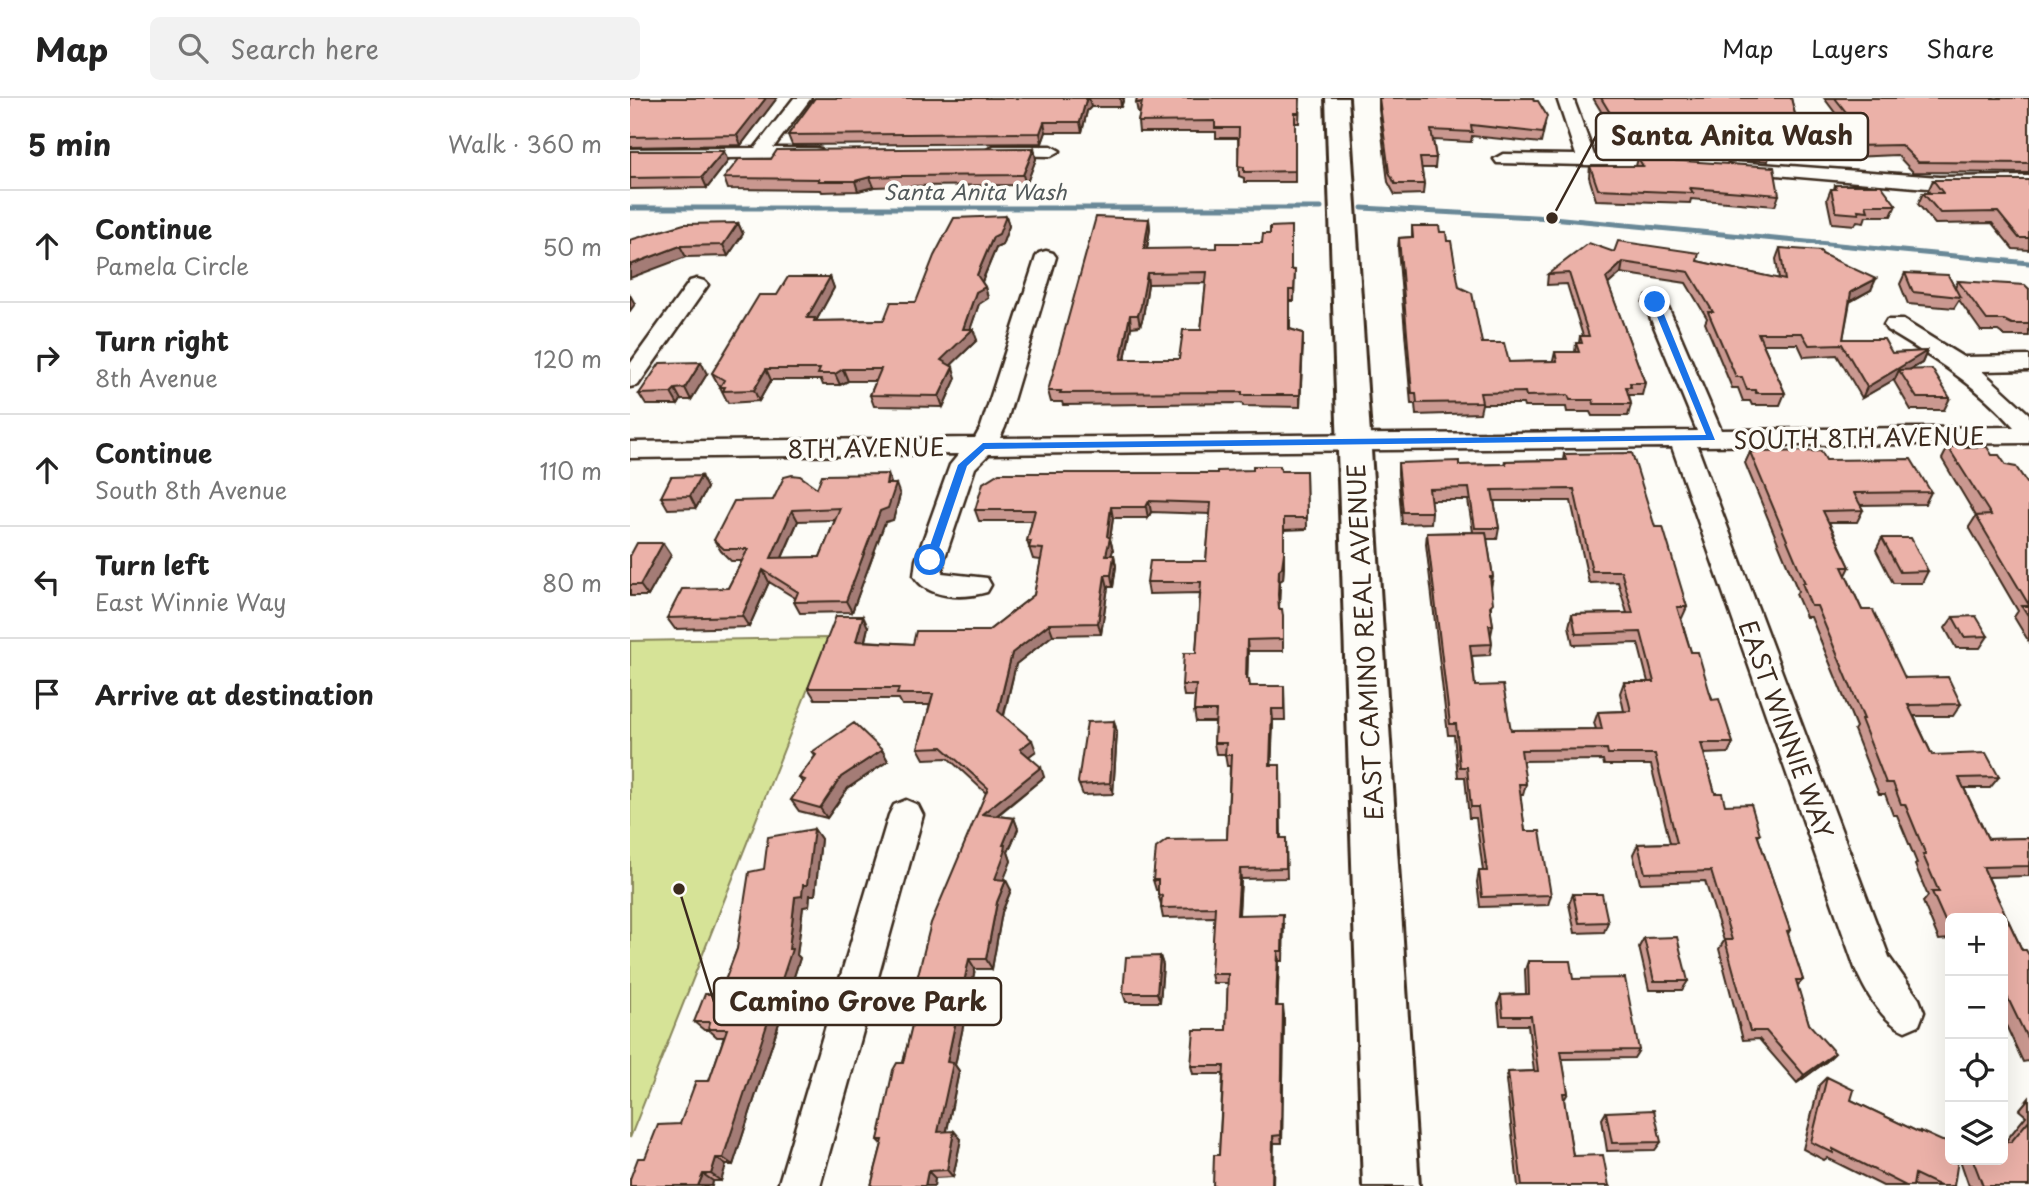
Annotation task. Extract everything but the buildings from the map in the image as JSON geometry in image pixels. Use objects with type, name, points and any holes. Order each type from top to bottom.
[{"type":"street","points":[[760,153],[803,98]]},
{"type":"street","name":"EAST CAMINO REAL AVENUE","points":[[1337,98],[1391,1186]]},
{"type":"street","points":[[1565,98],[1587,160]]},
{"type":"street","points":[[982,151],[1051,151]]},
{"type":"street","points":[[630,154],[829,153]]},
{"type":"street","points":[[1503,159],[1709,164],[1939,183],[2029,182]]},
{"type":"street","points":[[977,585],[936,584],[928,576],[930,560],[963,465],[983,446],[993,427],[1046,257]]},
{"type":"street","points":[[630,380],[696,285]]},
{"type":"street","name":"EAST WINNIE WAY","points":[[1655,302],[1697,438],[1874,968],[1905,1012]]},
{"type":"street","points":[[1895,325],[1961,364],[2003,399],[2029,429]]},
{"type":"street","points":[[1961,364],[2029,363]]},
{"type":"street","name":"SOUTH 8TH AVENUE","points":[[1354,441],[2029,435]]},
{"type":"street","name":"8TH AVENUE","points":[[630,450],[1354,441]]},
{"type":"street","points":[[799,1186],[906,816]]},
{"type":"green space","points":[[828,638],[630,1138],[630,641]]},
{"type":"waterway","name":"Santa Anita Wash","points":[[630,208],[1321,208]]},
{"type":"waterway","name":"Santa Anita Wash","points":[[1362,208],[1552,218],[2029,263]]},
{"type":"place","name":"Santa Anita Wash","points":[[1552,218]]},
{"type":"place","name":"Camino Grove Park","points":[[679,889]]},
{"type":"route","points":[[930,560],[963,465],[983,446],[1712,438],[1655,302]]}]
